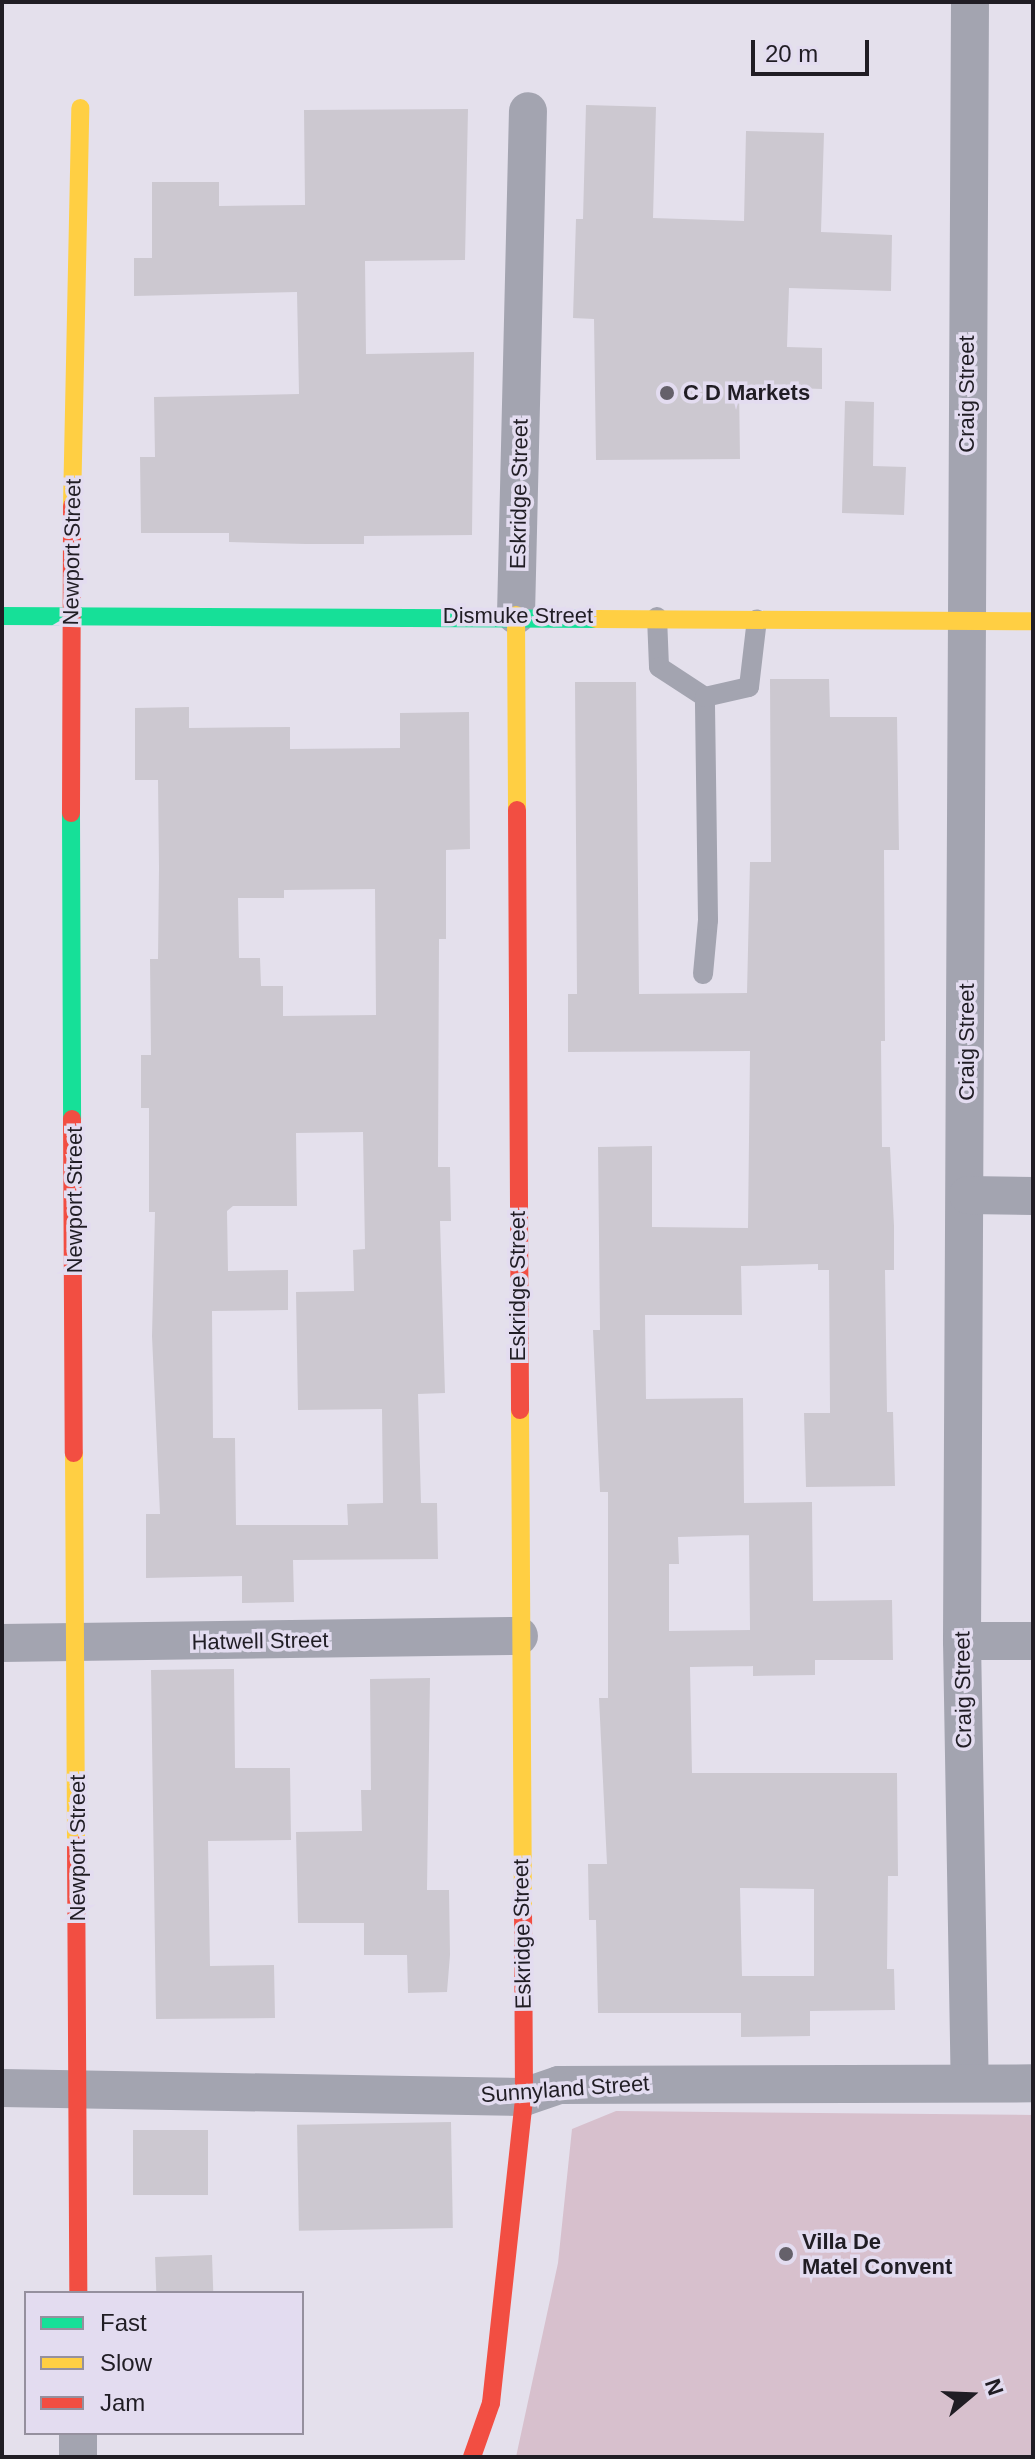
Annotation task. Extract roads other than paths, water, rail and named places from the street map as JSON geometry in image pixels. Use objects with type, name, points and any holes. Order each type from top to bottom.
[{"type":"street","name":"Craig Street","points":[[970,2],[965,622],[968,1195],[962,1641],[970,2082]]},
{"type":"street","name":"Newport Street","points":[[78,2291],[79,1645],[70,615],[80,108]]},
{"type":"street","name":"Eskridge Street","points":[[472,2457],[491,2403],[524,2097],[519,1636],[516,615],[528,111]]},
{"type":"street","name":"Dismuke Street","points":[[2,616],[516,615],[1033,621]]},
{"type":"street","points":[[968,1195],[1033,1196]]},
{"type":"street","name":"Hatwell Street","points":[[2,1643],[79,1645],[519,1636]]},
{"type":"street","points":[[962,1641],[1033,1641]]},
{"type":"street","name":"Sunnyland Street","points":[[2,2088],[524,2097],[559,2085],[1033,2083]]},
{"type":"street","points":[[78,2435],[78,2457]]},
{"type":"lane","points":[[657,617],[659,667],[705,697],[749,687],[757,619]]},
{"type":"lane","points":[[703,974],[708,920],[705,697]]},
{"type":"place","name":"C D Markets","points":[[667,393]]},
{"type":"place","name":"Villa De Matel Convent","points":[[786,2254]]}]
